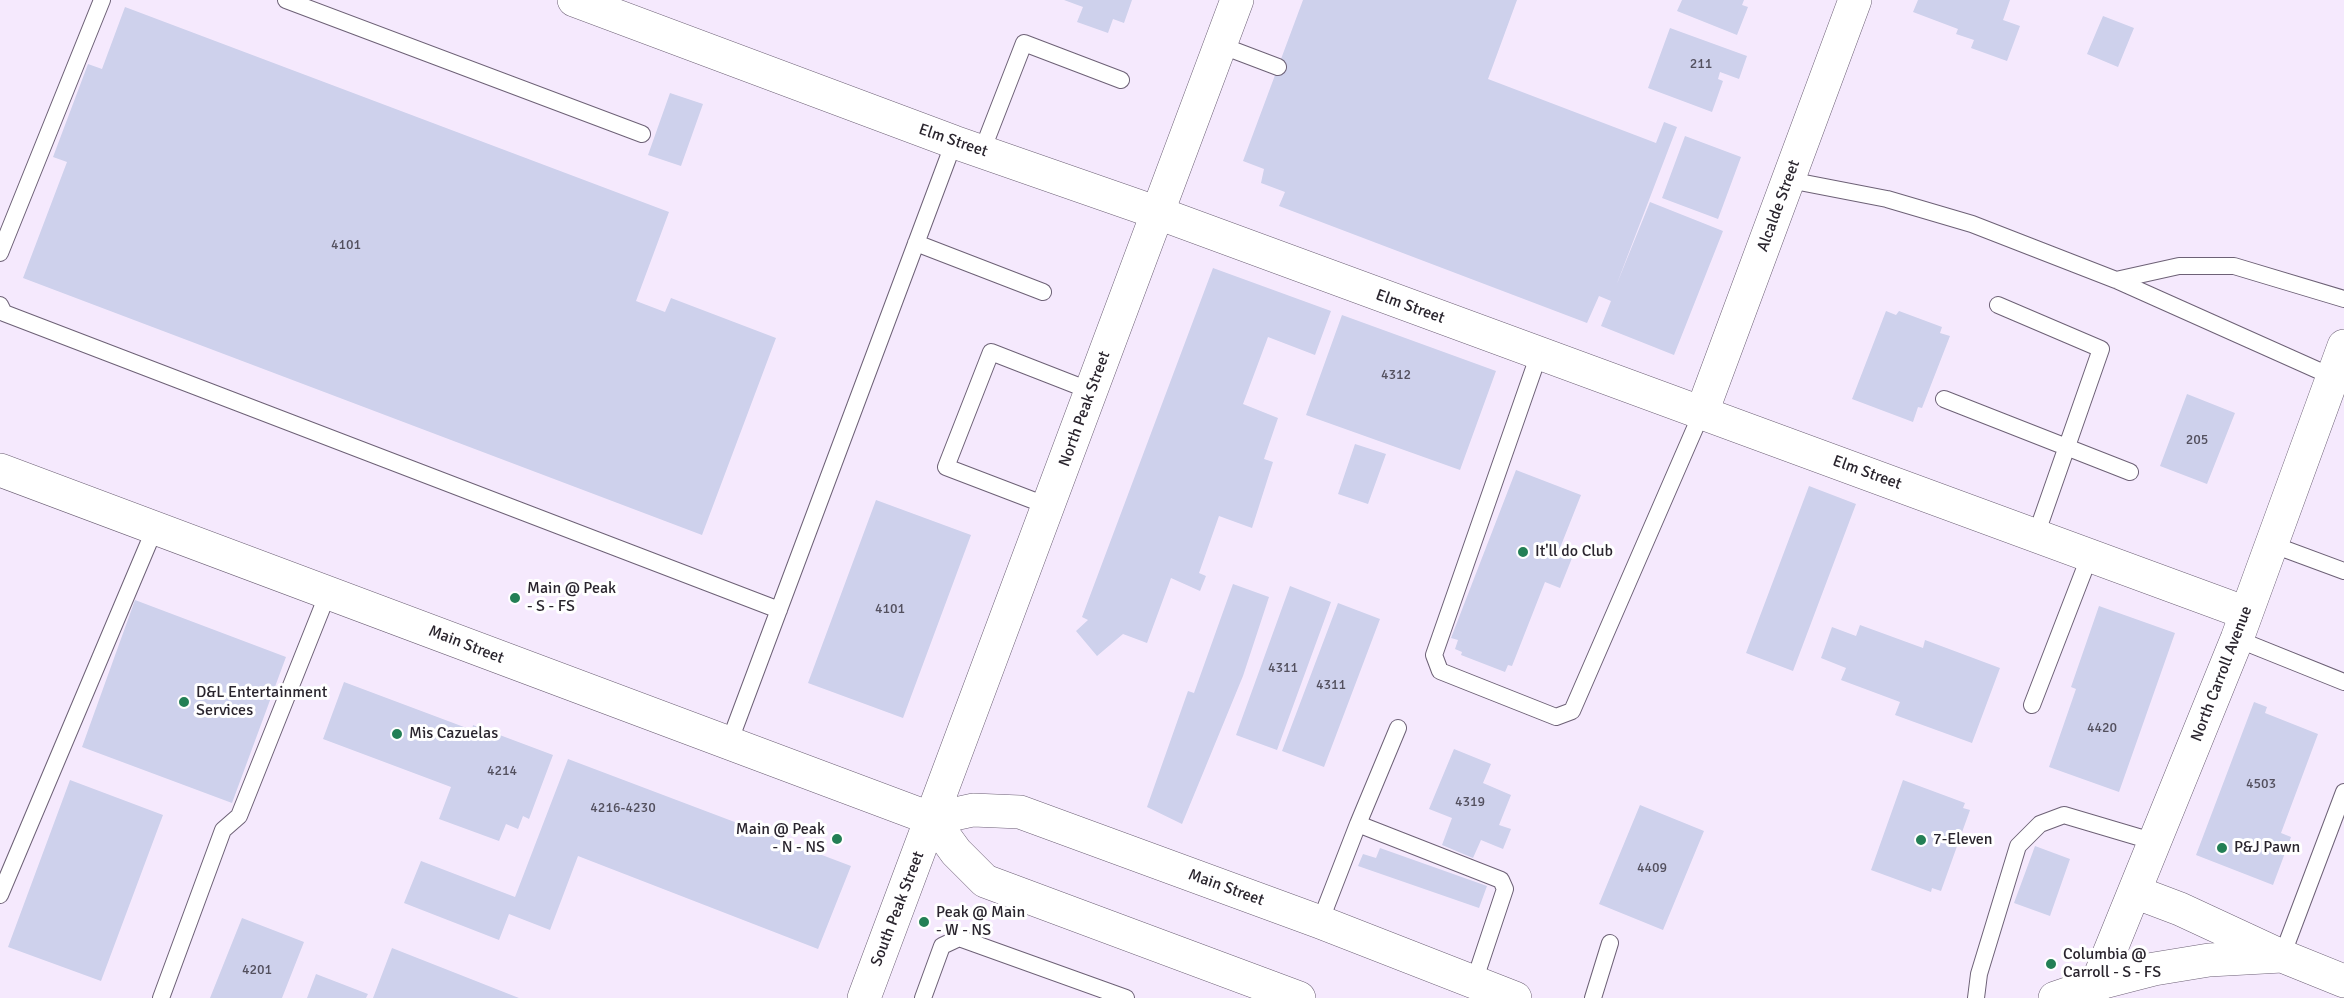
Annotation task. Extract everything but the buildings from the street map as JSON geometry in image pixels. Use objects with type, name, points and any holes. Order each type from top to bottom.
[{"type":"main road","name":"Elm Street","points":[[574,0],[618,7],[968,147],[1158,213],[2090,555],[2242,626]]},
{"type":"main road","name":"North Peak Street","points":[[932,819],[1237,0]]},
{"type":"main road","name":"Alcalde Street","points":[[1702,412],[1855,0]]},
{"type":"main road","name":"North Carroll Avenue","points":[[2093,991],[2242,626],[2344,346]]},
{"type":"main road","name":"Main Street","points":[[0,470],[932,819],[973,810],[1020,812],[1320,922],[1515,998]]},
{"type":"main road","points":[[932,819],[956,852],[985,880],[1283,995]]},
{"type":"main road","name":"South Peak Street","points":[[864,998],[932,819]]},
{"type":"main road","points":[[2135,892],[2180,909],[2282,956],[2344,981]]},
{"type":"main road","points":[[2055,998],[2093,991],[2154,969],[2209,960],[2282,956]]},
{"type":"lane","points":[[0,253],[102,0]]},
{"type":"lane","points":[[286,0],[642,134]]},
{"type":"lane","points":[[729,743],[916,243],[1024,43],[1121,80]]},
{"type":"lane","points":[[1220,45],[1278,67]]},
{"type":"lane","points":[[1789,180],[1887,199],[1972,224],[2116,280],[2333,377]]},
{"type":"lane","points":[[916,243],[1043,292]]},
{"type":"lane","points":[[2116,280],[2179,266],[2234,266],[2344,299]]},
{"type":"lane","points":[[0,305],[4,313],[779,610]]},
{"type":"lane","points":[[1998,305],[2101,349],[2036,535]]},
{"type":"lane","points":[[1048,506],[946,468],[991,352],[1091,391]]},
{"type":"lane","points":[[1539,354],[1434,655],[1440,671],[1556,717],[1572,711],[1702,412]]},
{"type":"lane","points":[[1944,399],[2130,472]]},
{"type":"lane","points":[[0,895],[155,528]]},
{"type":"lane","points":[[2271,544],[2344,571]]},
{"type":"lane","points":[[2032,705],[2090,555]]},
{"type":"lane","points":[[161,998],[223,830],[239,816],[328,593]]},
{"type":"lane","points":[[2242,626],[2344,682]]},
{"type":"lane","points":[[1320,922],[1398,728]]},
{"type":"lane","points":[[2282,956],[2344,792]]},
{"type":"lane","points":[[1976,998],[1979,974],[2018,846],[2040,824],[2064,815],[2155,842]]},
{"type":"lane","points":[[1358,824],[1501,880],[1505,889],[1474,982]]},
{"type":"lane","points":[[923,998],[942,946],[959,938],[1126,998]]},
{"type":"lane","points":[[1593,998],[1610,943]]},
{"type":"place","name":"It'll do Club","points":[[1523,552]]},
{"type":"place","name":"Main @ Peak - S - FS","points":[[515,598]]},
{"type":"place","name":"D&L Entertainment Services","points":[[184,702]]},
{"type":"place","name":"Mis Cazuelas","points":[[397,734]]},
{"type":"place","name":"Main @ Peak - N - NS","points":[[837,839]]},
{"type":"place","name":"7-Eleven","points":[[1921,840]]},
{"type":"place","name":"P&J Pawn","points":[[2222,848]]},
{"type":"place","name":"Peak @ Main - W - NS","points":[[924,922]]},
{"type":"place","name":"Columbia @ Carroll - S - FS","points":[[2051,964]]}]
